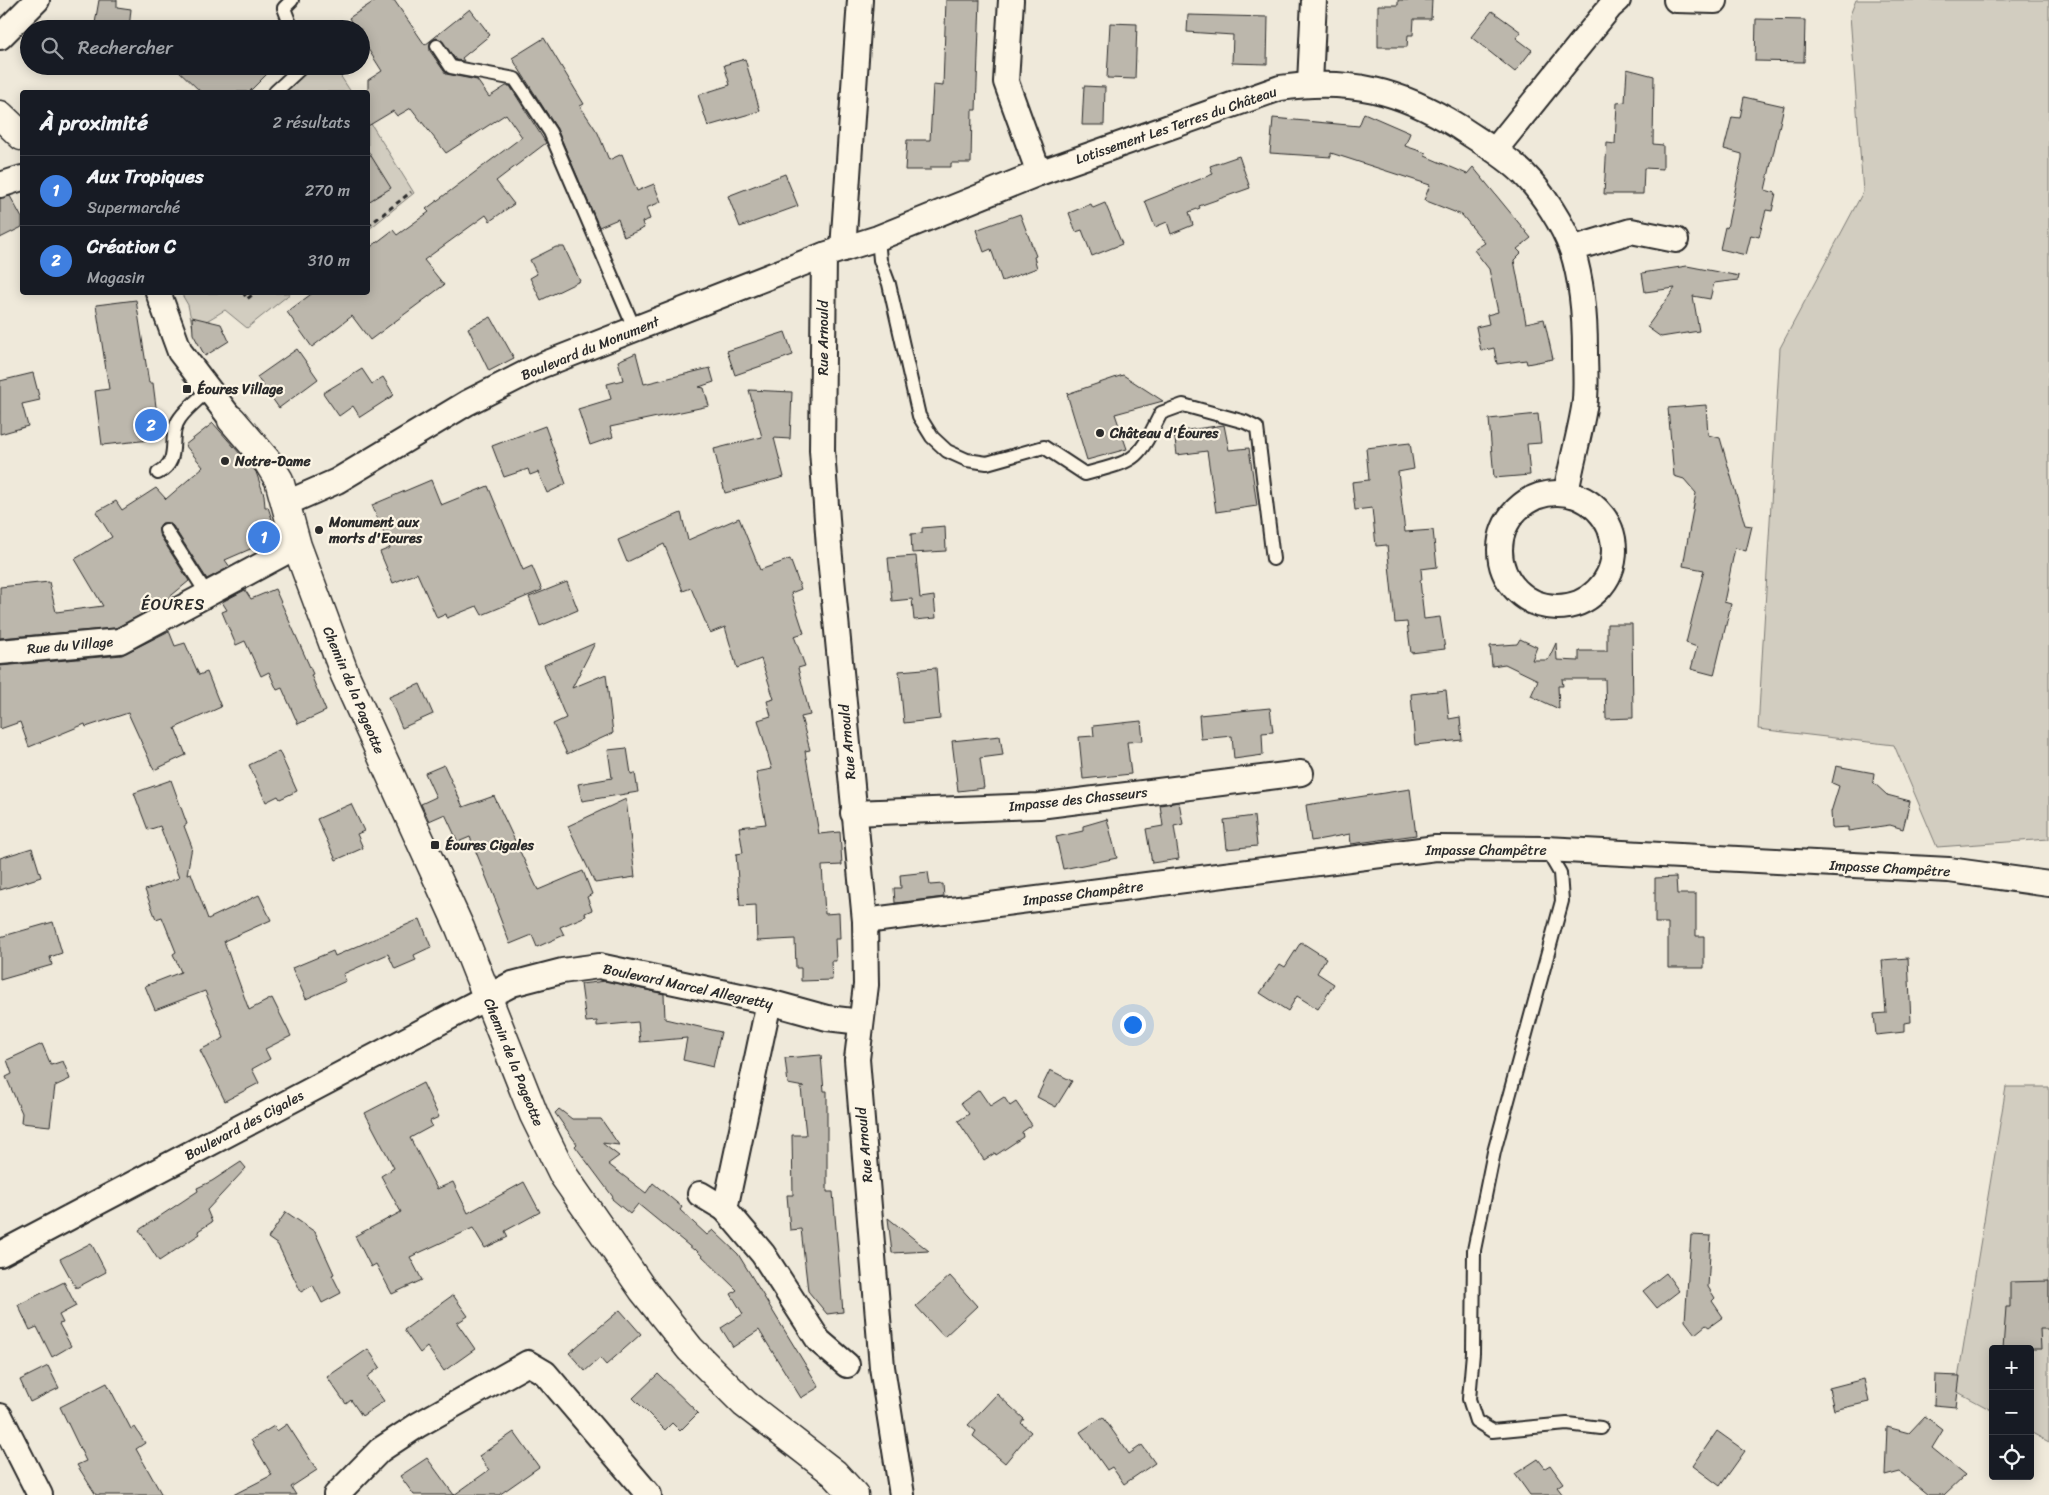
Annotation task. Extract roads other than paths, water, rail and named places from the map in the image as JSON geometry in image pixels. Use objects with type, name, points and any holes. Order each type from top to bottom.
[{"type":"street","points":[[0,37],[37,0]]},
{"type":"street","name":"Rue Arnould","points":[[860,0],[833,252],[822,450],[853,813],[865,921],[866,985],[857,1059],[881,1347],[902,1495]]},
{"type":"street","points":[[1011,0],[1006,82],[1039,173]]},
{"type":"street","points":[[1310,84],[1314,0]]},
{"type":"street","points":[[1495,150],[1610,6],[1618,0]]},
{"type":"street","points":[[1676,0],[1715,1]]},
{"type":"street","name":"Lotissement Les Terres du Château","points":[[833,252],[878,238],[1039,173],[1272,90],[1310,84],[1350,85],[1392,93],[1444,117],[1495,150],[1524,174],[1548,205],[1572,250],[1578,277],[1585,334],[1584,406],[1566,493]]},
{"type":"street","points":[[0,115],[20,134]]},
{"type":"street","points":[[0,185],[20,179]]},
{"type":"street","points":[[1572,250],[1631,231],[1676,240]]},
{"type":"street","name":"Boulevard du Monument","points":[[286,504],[337,482],[467,403],[540,366],[833,252]]},
{"type":"street","points":[[159,295],[180,352],[232,420]]},
{"type":"street","name":"Chemin de la Pageotte","points":[[232,420],[268,462],[279,480],[297,546],[345,675],[426,852],[488,996],[534,1115],[564,1176],[643,1290],[690,1349],[745,1404],[834,1473],[854,1495]]},
{"type":"street","points":[[1566,493],[1590,504],[1601,512],[1611,529],[1615,549],[1612,569],[1602,587],[1588,600],[1568,607],[1549,607],[1530,601],[1514,588],[1504,571],[1500,545],[1503,532],[1512,514],[1527,501],[1546,494],[1566,493]]},
{"type":"street","name":"Rue du Village","points":[[0,652],[120,641],[297,546]]},
{"type":"street","name":"Impasse des Chasseurs","points":[[853,813],[1039,806],[1301,773]]},
{"type":"street","name":"Impasse Champêtre","points":[[865,921],[1436,848],[1546,850],[1949,870],[2049,884]]},
{"type":"street","name":"Boulevard Marcel Allegretty","points":[[488,996],[512,984],[562,971],[599,966],[769,1002],[827,1018],[861,1022]]},
{"type":"street","name":"Boulevard des Cigales","points":[[0,1254],[488,996]]},
{"type":"street","points":[[725,1209],[769,1002]]},
{"type":"street","points":[[700,1194],[725,1209],[763,1254],[819,1341],[847,1365]]},
{"type":"street","points":[[336,1495],[380,1450],[418,1425],[528,1363],[545,1373],[649,1495]]},
{"type":"street","points":[[0,1416],[40,1495]]},
{"type":"lane","points":[[289,20],[284,8],[292,0]]},
{"type":"lane","points":[[437,46],[451,67],[515,79],[550,132],[635,330]]},
{"type":"lane","points":[[277,90],[293,75]]},
{"type":"lane","points":[[878,238],[880,260],[889,284],[919,416],[932,437],[948,451],[967,460],[987,463],[1044,447],[1085,474],[1131,460],[1143,450],[1161,413],[1183,405],[1245,422],[1257,428],[1273,560]]},
{"type":"lane","points":[[158,473],[166,469],[172,459],[174,436],[179,419],[208,390]]},
{"type":"lane","points":[[166,530],[207,594]]},
{"type":"lane","points":[[1546,850],[1560,873],[1562,901],[1494,1152],[1474,1250],[1473,1353],[1469,1398],[1476,1421],[1492,1431],[1567,1424],[1601,1428]]},
{"type":"place","name":"Éoures Village","points":[[187,389]]},
{"type":"place","name":"Création C","points":[[151,425]]},
{"type":"place","name":"Château d'Éoures","points":[[1100,433]]},
{"type":"place","name":"Notre-Dame","points":[[225,461]]},
{"type":"place","name":"Monument aux morts d'Eoures","points":[[319,530]]},
{"type":"place","name":"Aux Tropiques","points":[[264,537]]},
{"type":"place","name":"Éoures Cigales","points":[[435,845]]},
{"type":"district","name":"ÉOURES","points":[[173,604]]}]
